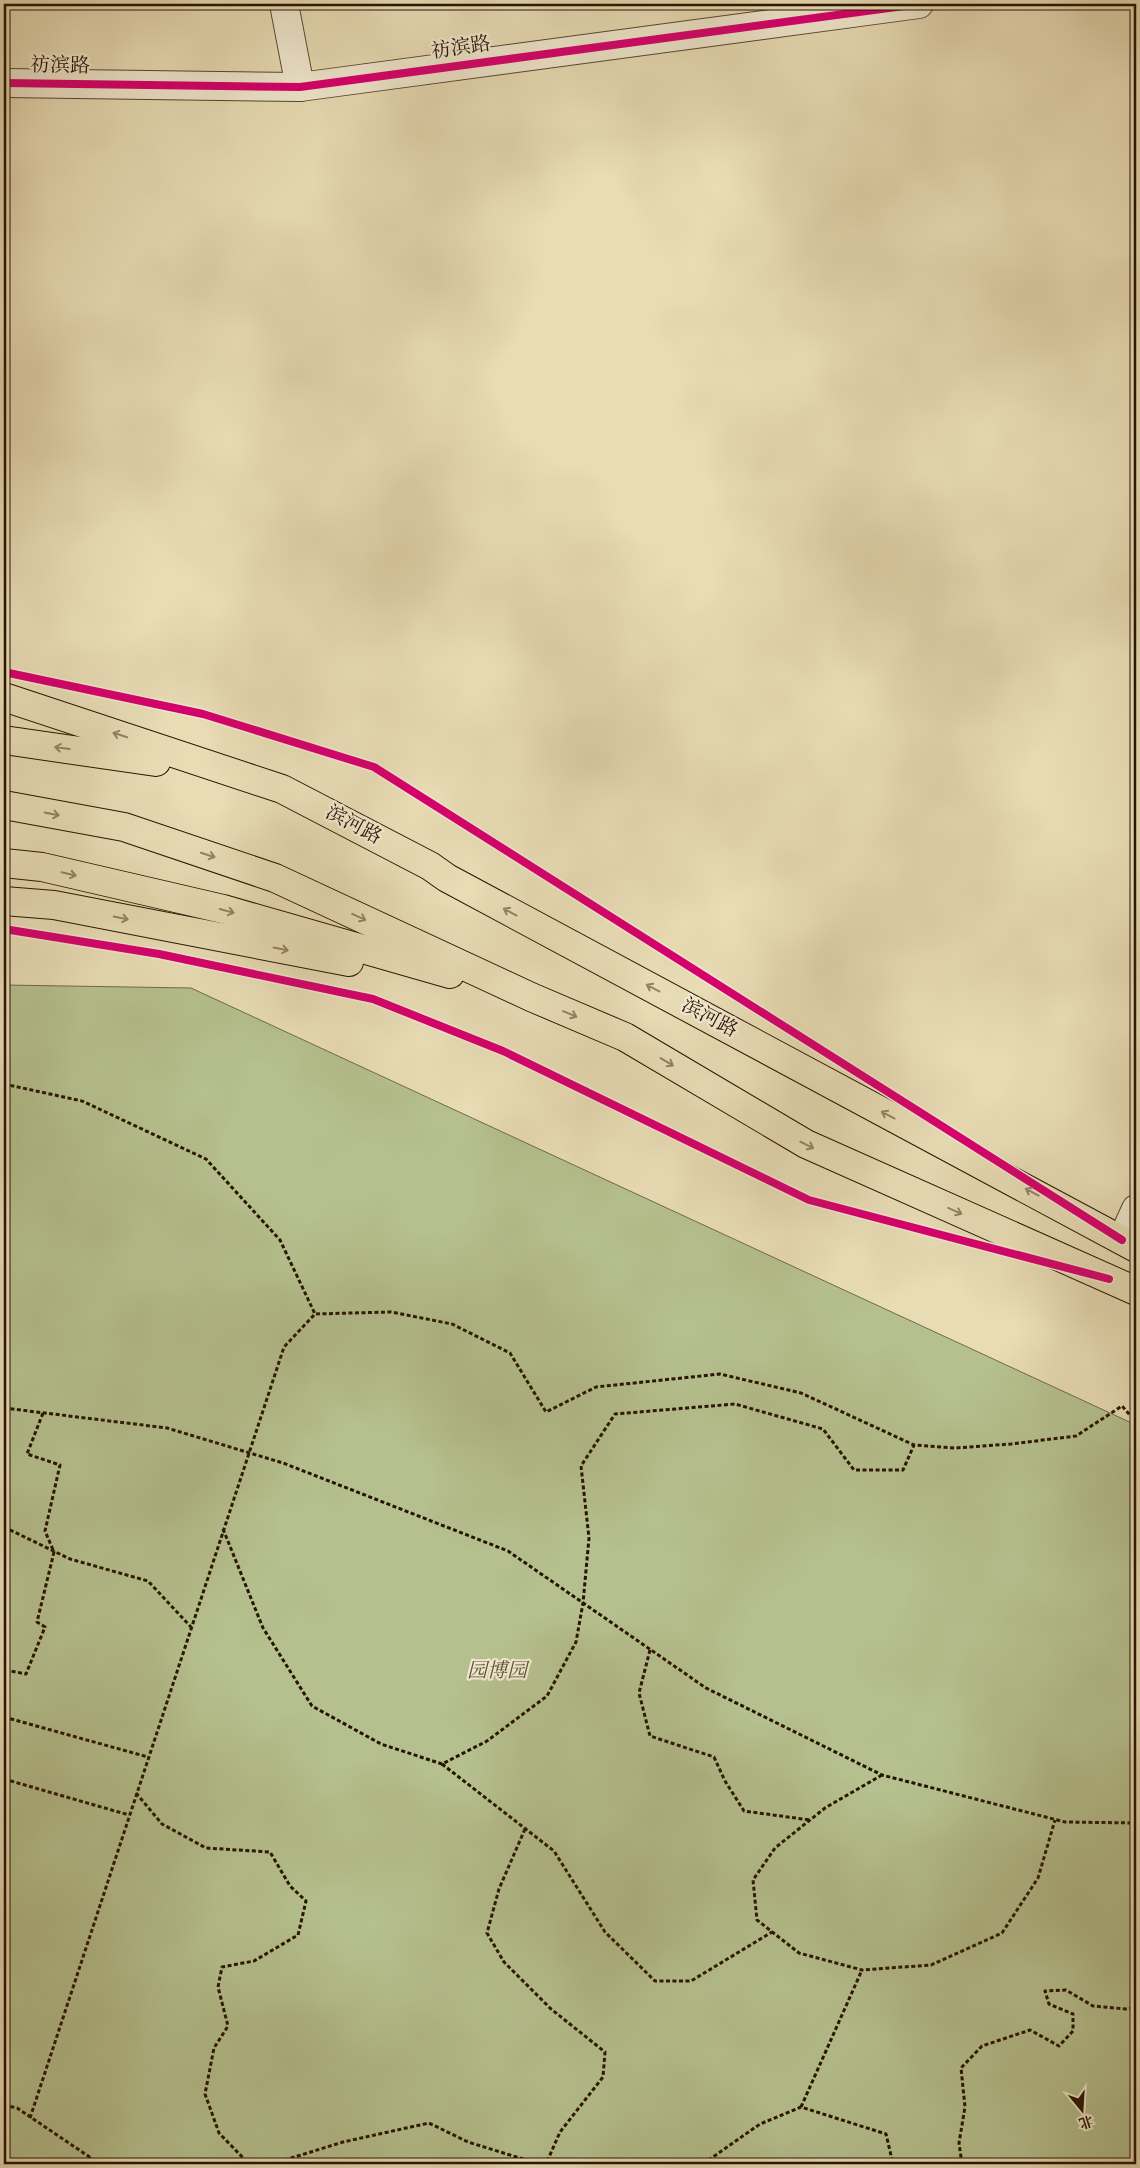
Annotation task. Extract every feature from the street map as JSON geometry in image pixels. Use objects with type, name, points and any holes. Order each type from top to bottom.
[{"type":"main road","points":[[4,697],[282,789]]},
{"type":"main road","points":[[4,740],[141,758],[282,789]]},
{"type":"main road","name":"滨河路","points":[[282,789],[430,866],[464,887],[1129,1244]]},
{"type":"main road","points":[[4,805],[124,827],[275,878],[531,997],[625,1037],[806,1144],[1136,1291]]},
{"type":"main road","points":[[4,863],[42,868],[223,909],[531,997]]},
{"type":"main road","points":[[4,901],[54,905],[531,997]]},
{"type":"street","points":[[284,4],[300,87]]},
{"type":"street","name":"祊滨路","points":[[4,83],[300,87],[919,4]]},
{"type":"street","points":[[1129,1244],[1136,1209]]},
{"type":"path","points":[[4,1084],[82,1101],[206,1159],[280,1240],[315,1314]]},
{"type":"path","points":[[30,2118],[284,1347],[315,1314],[391,1312],[452,1324],[510,1353],[546,1412],[596,1387],[720,1374],[802,1393],[914,1446],[956,1448],[1076,1436],[1122,1406],[1136,1422]]},
{"type":"path","points":[[442,1764],[487,1741],[547,1696],[576,1642],[583,1603],[589,1538],[580,1466],[616,1414],[735,1404],[823,1428],[854,1470],[903,1470],[914,1446]]},
{"type":"path","points":[[4,1408],[166,1428],[282,1463],[508,1551],[706,1688],[882,1775],[1065,1822],[1136,1823]]},
{"type":"path","points":[[4,1677],[6,1670],[26,1674],[45,1627],[37,1622],[54,1552],[45,1531],[60,1465],[27,1454],[43,1413]]},
{"type":"path","points":[[4,1527],[70,1560],[148,1582],[191,1627]]},
{"type":"path","points":[[223,1529],[263,1628],[312,1706],[381,1744],[442,1764],[554,1851],[605,1932],[655,1981],[691,1981],[772,1932]]},
{"type":"path","points":[[650,1650],[639,1693],[650,1736],[714,1757],[725,1781],[744,1811],[810,1820]]},
{"type":"path","points":[[4,1717],[148,1758]]},
{"type":"path","points":[[882,1775],[825,1808],[775,1848],[752,1880],[757,1920],[799,1953],[862,1970],[931,1965],[1002,1933],[1038,1878],[1055,1820]]},
{"type":"path","points":[[4,1779],[129,1815]]},
{"type":"path","points":[[136,1793],[162,1824],[206,1848],[270,1852],[290,1886],[306,1901],[298,1935],[254,1961],[222,1967],[218,1987],[228,2026],[214,2048],[205,2094],[219,2133],[250,2164]]},
{"type":"path","points":[[525,1829],[499,1889],[487,1933],[504,1962],[551,2009],[605,2052],[603,2078],[560,2132],[546,2164]]},
{"type":"path","points":[[801,2107],[862,1970]]},
{"type":"path","points":[[962,2164],[959,2143],[965,2107],[961,2068],[982,2046],[1030,2030],[1059,2046],[1073,2031],[1072,2014],[1049,2004],[1044,1991],[1066,1990],[1093,2006],[1126,2009],[1136,2007]]},
{"type":"path","points":[[4,2105],[17,2108],[100,2164]]},
{"type":"path","points":[[703,2164],[760,2124],[801,2107],[886,2134],[893,2164]]},
{"type":"path","points":[[272,2164],[343,2142],[429,2123],[468,2142],[539,2164]]},
{"type":"path","points":[[87,2164],[90,2157]]},
{"type":"green space","name":"园博园","points":[[4,985],[191,988],[1136,1425],[1136,2164],[4,2164]]},
{"type":"cycle path","points":[[4,83],[300,87],[919,4]]},
{"type":"cycle path","points":[[4,672],[203,714],[374,767],[1122,1240]]},
{"type":"cycle path","points":[[4,929],[159,954],[373,999],[503,1051],[809,1200],[1109,1279]]}]
